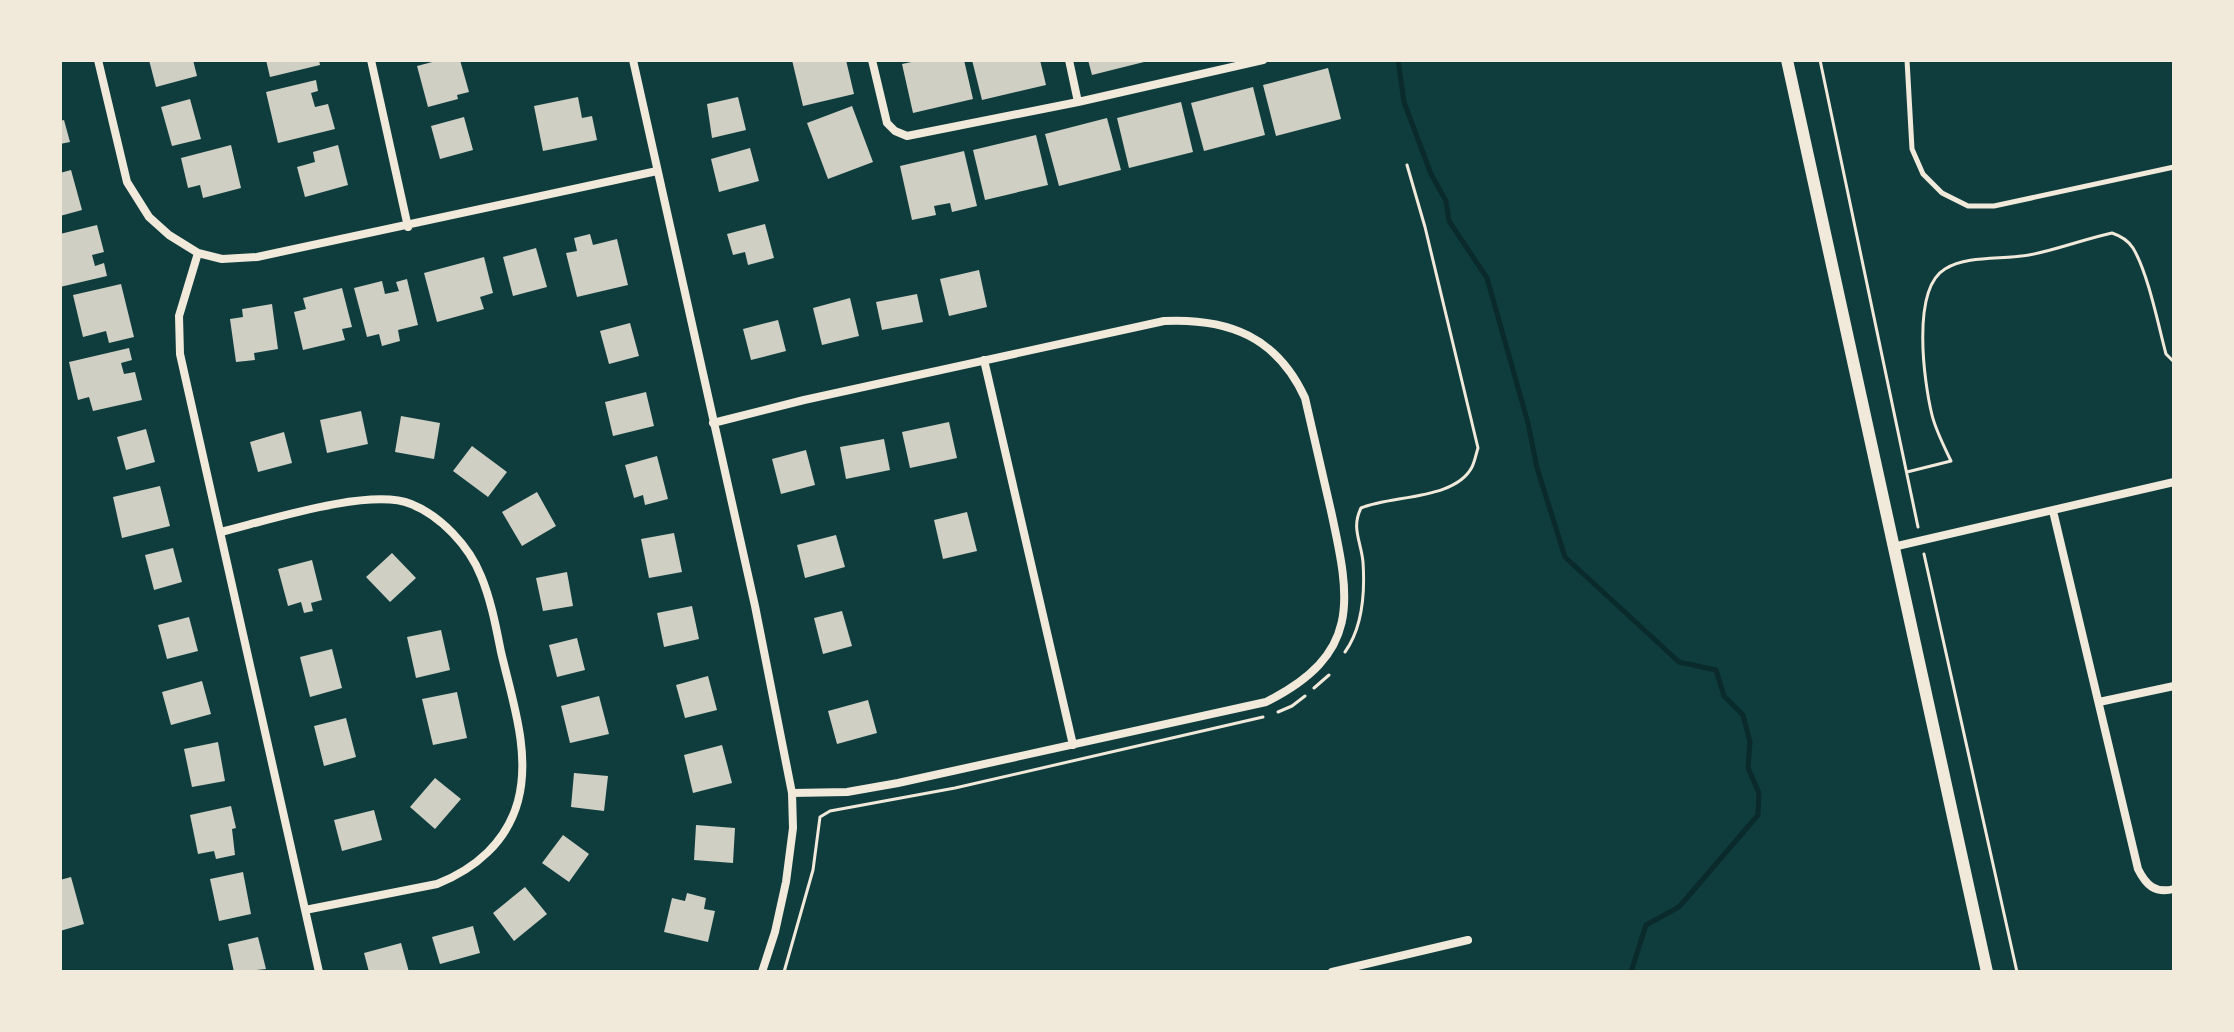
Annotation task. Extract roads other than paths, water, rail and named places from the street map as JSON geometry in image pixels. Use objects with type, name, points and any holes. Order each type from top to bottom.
[{"type":"street","points":[[98,60],[127,182],[149,217],[169,235],[198,253],[222,259],[257,257],[408,227],[657,171]]},
{"type":"street","points":[[371,60],[408,227]]},
{"type":"street","points":[[633,60],[755,606],[792,793],[793,828],[786,882],[762,972]]},
{"type":"street","points":[[872,60],[887,123],[907,136],[1078,102],[1263,60]]},
{"type":"street","points":[[1069,60],[1078,102]]},
{"type":"street","points":[[1787,60],[1987,972]]},
{"type":"street","points":[[198,253],[179,316],[180,354],[319,972]]},
{"type":"street","points":[[713,423],[1164,321],[1191,320],[1241,331],[1264,343],[1297,379],[1305,398],[1345,573],[1341,628],[1324,660],[1292,689],[1266,702],[847,792],[792,793]]},
{"type":"street","points":[[984,360],[1073,745]]},
{"type":"street","points":[[1893,547],[2174,482]]},
{"type":"street","points":[[221,532],[384,498],[410,503],[436,518],[450,531],[481,575],[520,735],[523,776],[509,827],[474,865],[437,884],[305,910]]},
{"type":"street","points":[[2053,511],[2138,869],[2145,883],[2153,888],[2163,892],[2174,889]]},
{"type":"street","points":[[2099,702],[2174,686]]},
{"type":"street","points":[[1332,972],[1468,940]]},
{"type":"lane","points":[[1907,60],[1912,149],[1923,174],[1942,193],[1968,206],[1994,206],[2174,167]]},
{"type":"waterway","points":[[1398,60],[1404,102],[1431,174],[1446,201],[1449,221],[1487,278],[1528,423],[1537,468],[1565,557],[1679,662],[1716,670],[1724,696],[1743,715],[1750,742],[1748,768],[1759,793],[1758,815],[1679,907],[1646,925],[1631,972]]}]
